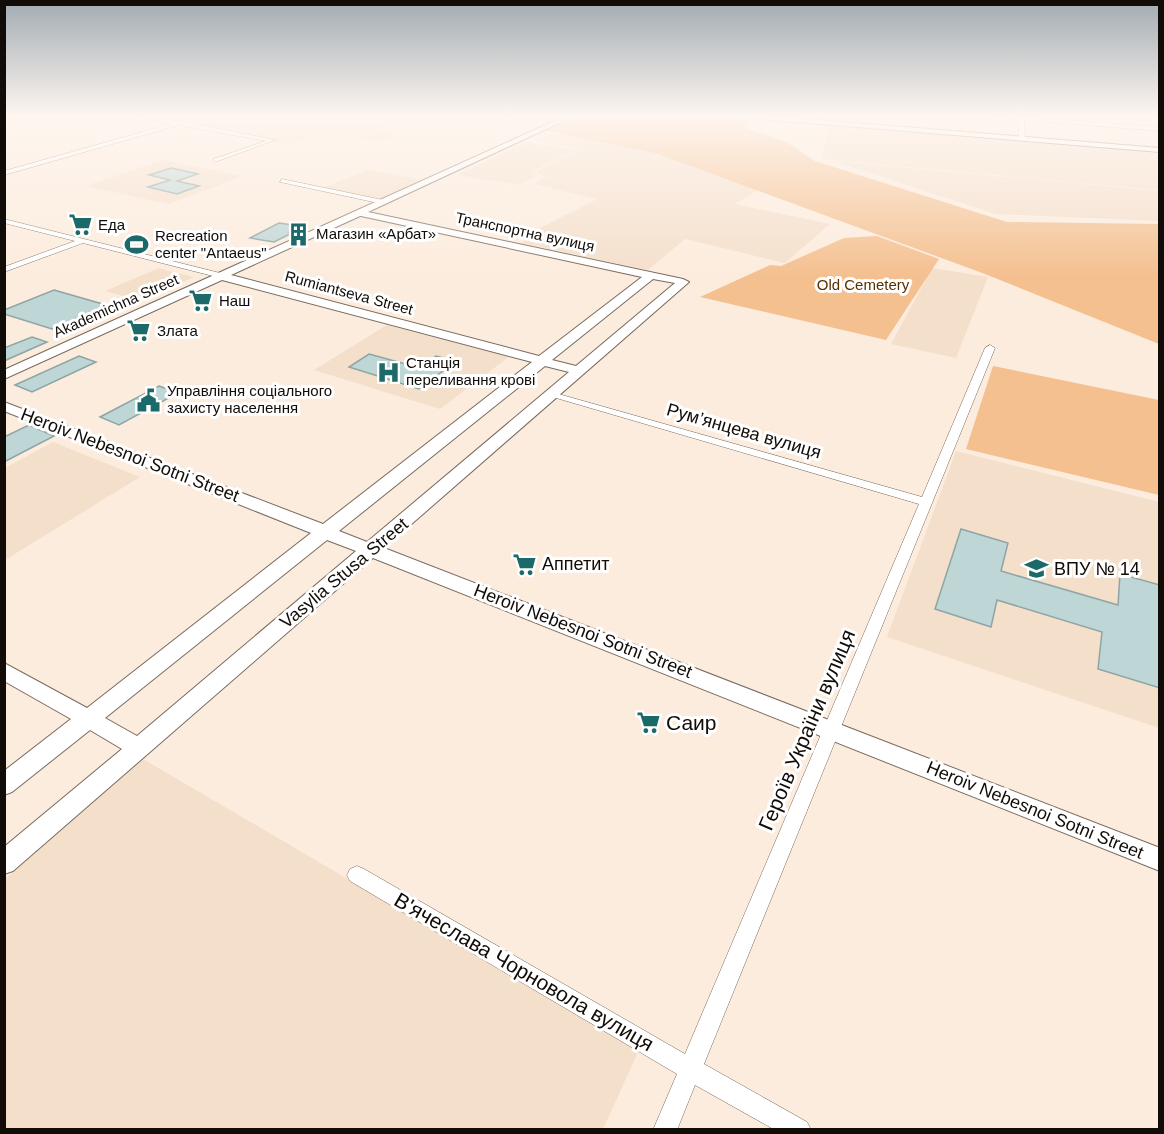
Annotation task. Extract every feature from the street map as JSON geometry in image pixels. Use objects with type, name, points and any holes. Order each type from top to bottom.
[{"type":"street","name":"Akademichna Street","points":[[4,375],[452,170]]},
{"type":"street","points":[[282,181],[383,202]]},
{"type":"street","name":"Транспортна вулиця","points":[[361,213],[683,282]]},
{"type":"street","name":"Rumiantseva Street","points":[[4,221],[580,371]]},
{"type":"street","points":[[4,270],[83,241]]},
{"type":"street","points":[[4,785],[651,275]]},
{"type":"street","name":"Vasylia Stusa Street","points":[[4,862],[683,282]]},
{"type":"street","name":"Героїв України вулиця","points":[[665,1130],[990,348]]},
{"type":"street","name":"Рум’янцева вулиця","points":[[551,395],[927,502]]},
{"type":"street","name":"Heroiv Nebesnoi Sotni Street","points":[[4,406],[832,729],[1160,860]]},
{"type":"street","points":[[4,671],[138,747]]},
{"type":"street","name":"В'ячеслава Чорновола вулиця","points":[[357,875],[799,1130]]},
{"type":"shaded area","points":[[134,170],[213,170],[243,176],[169,204],[86,186]]},
{"type":"shaded area","points":[[367,170],[422,180],[381,199],[323,188]]},
{"type":"shaded area","points":[[468,170],[535,170],[533,171],[538,175],[520,185],[458,175]]},
{"type":"shaded area","points":[[539,170],[702,170],[758,190],[735,204],[830,224],[785,263],[685,239],[648,270],[522,243],[529,234],[597,199],[535,184],[545,176],[535,172]]},
{"type":"shaded area","points":[[860,170],[930,170],[1159,191],[1159,221],[996,214]]},
{"type":"shaded area","points":[[940,170],[1159,170],[1159,190]]},
{"type":"shaded area","points":[[159,268],[194,277],[140,301],[105,291]]},
{"type":"shaded area","points":[[932,268],[988,277],[956,358],[891,344]]},
{"type":"shaded area","points":[[387,325],[510,356],[440,409],[314,370]]},
{"type":"shaded area","points":[[53,442],[140,477],[5,560],[5,468]]},
{"type":"shaded area","name":"ВПУ № 14","points":[[956,451],[1159,502],[1159,728],[887,637]]},
{"type":"shaded area","points":[[143,759],[639,1050],[603,1129],[5,1129],[4,880]]},
{"type":"green space","points":[[701,170],[843,170],[1007,222],[1159,224],[1159,344],[985,274]]},
{"type":"green space","name":"Old Cemetery","points":[[877,236],[939,259],[886,340],[700,297],[770,265],[781,266],[844,238]]},
{"type":"green space","points":[[993,366],[1159,400],[1159,495],[966,449]]},
{"type":"building","points":[[165,170],[180,170],[198,174],[177,181],[199,186],[177,194],[148,187],[170,180],[149,175]]},
{"type":"building","points":[[279,223],[300,226],[290,232],[294,232],[274,242],[250,238]]},
{"type":"building","points":[[54,290],[106,305],[52,329],[4,314],[4,310]]},
{"type":"building","points":[[32,337],[47,342],[4,361],[4,348]]},
{"type":"building","name":"Станція переливання крові","points":[[369,354],[420,368],[436,356],[456,361],[419,389],[349,367]]},
{"type":"building","points":[[79,356],[96,362],[32,392],[15,385]]},
{"type":"building","name":"Управління соціального захисту населення","points":[[159,386],[178,393],[119,425],[100,417]]},
{"type":"building","points":[[29,425],[54,436],[4,462],[4,437]]},
{"type":"building","points":[[961,529],[1008,543],[1001,571],[1118,605],[1120,574],[1160,585],[1160,688],[1098,669],[1102,632],[997,600],[991,627],[935,609]]},
{"type":"place","name":"Еда","points":[[80,225]]},
{"type":"place","name":"Магазин «Арбат»","points":[[298,234]]},
{"type":"place","name":"Recreation center \"Antaeus\"","points":[[137,245]]},
{"type":"place","name":"Наш","points":[[201,301]]},
{"type":"place","name":"Злата","points":[[139,331]]},
{"type":"place","name":"Станція переливання крові","points":[[388,372]]},
{"type":"place","name":"Управління соціального захисту населення","points":[[149,400]]},
{"type":"place","name":"Аппетит","points":[[524,564]]},
{"type":"place","name":"ВПУ № 14","points":[[1036,569]]},
{"type":"place","name":"Саир","points":[[648,723]]}]
